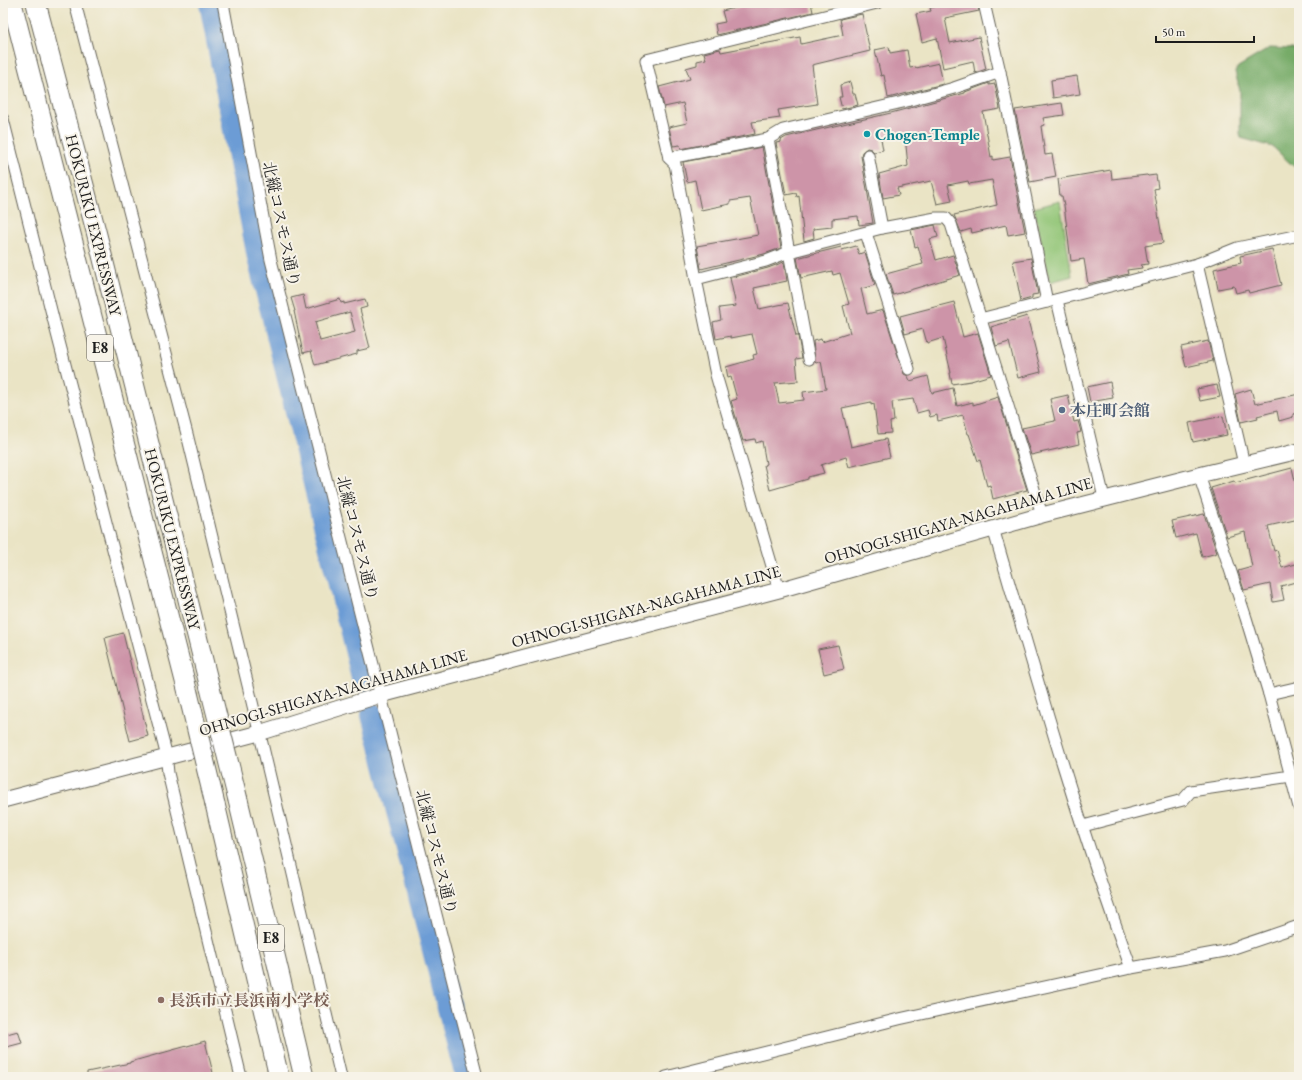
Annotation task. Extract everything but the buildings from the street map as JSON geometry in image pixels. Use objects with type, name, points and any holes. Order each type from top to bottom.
[{"type":"highway","name":"HOKURIKU EXPRESSWAY","points":[[12,3],[188,693],[279,1077]]},
{"type":"highway","name":"HOKURIKU EXPRESSWAY","points":[[36,3],[97,235],[238,800],[304,1077]]},
{"type":"main road","name":"OHNOGI-SHIGAYA-NAGAHAMA LINE","points":[[3,800],[259,734],[381,695],[779,590],[993,528],[1104,498],[1299,451]]},
{"type":"street","points":[[75,3],[185,426],[341,1077]]},
{"type":"street","name":"北縦コスモス通り","points":[[224,3],[271,260],[477,1077]]},
{"type":"street","points":[[779,590],[716,375],[696,279],[675,164],[669,158],[646,60],[877,3]]},
{"type":"street","points":[[984,3],[1052,301],[1104,498]]},
{"type":"street","points":[[669,158],[768,138],[783,130],[903,102],[954,88],[1000,72]]},
{"type":"street","points":[[3,120],[167,758],[168,773],[241,1077]]},
{"type":"street","points":[[768,138],[809,359]]},
{"type":"street","points":[[868,155],[882,228]]},
{"type":"street","points":[[696,279],[766,261],[789,252],[882,228],[936,218],[946,218],[950,224],[1042,515]]},
{"type":"street","points":[[866,233],[909,369]]},
{"type":"street","points":[[980,319],[1196,264],[1237,248],[1299,235]]},
{"type":"street","points":[[1196,264],[1244,464]]},
{"type":"street","points":[[1199,475],[1246,618],[1269,694],[1295,782],[1299,807]]},
{"type":"street","points":[[993,528],[1021,627],[1083,826],[1116,928],[1131,968]]},
{"type":"street","points":[[1269,694],[1299,687]]},
{"type":"street","points":[[1083,826],[1184,800],[1191,791],[1295,782]]},
{"type":"street","points":[[666,1077],[899,1019],[1131,968],[1226,951],[1299,926]]},
{"type":"green space","points":[[1270,48],[1292,49],[1299,51],[1299,166],[1292,165],[1273,147],[1241,138],[1240,91],[1235,72],[1238,67]]},
{"type":"green space","points":[[1060,201],[1072,276],[1050,282],[1034,208]]},
{"type":"waterway","points":[[211,3],[259,258],[364,681]]},
{"type":"waterway","points":[[373,715],[467,1077]]},
{"type":"place","name":"Chogen-Temple","points":[[867,134]]},
{"type":"place","name":"本庄町会館","points":[[1062,410]]},
{"type":"place","name":"長浜市立長浜南小学校","points":[[161,1000]]}]
